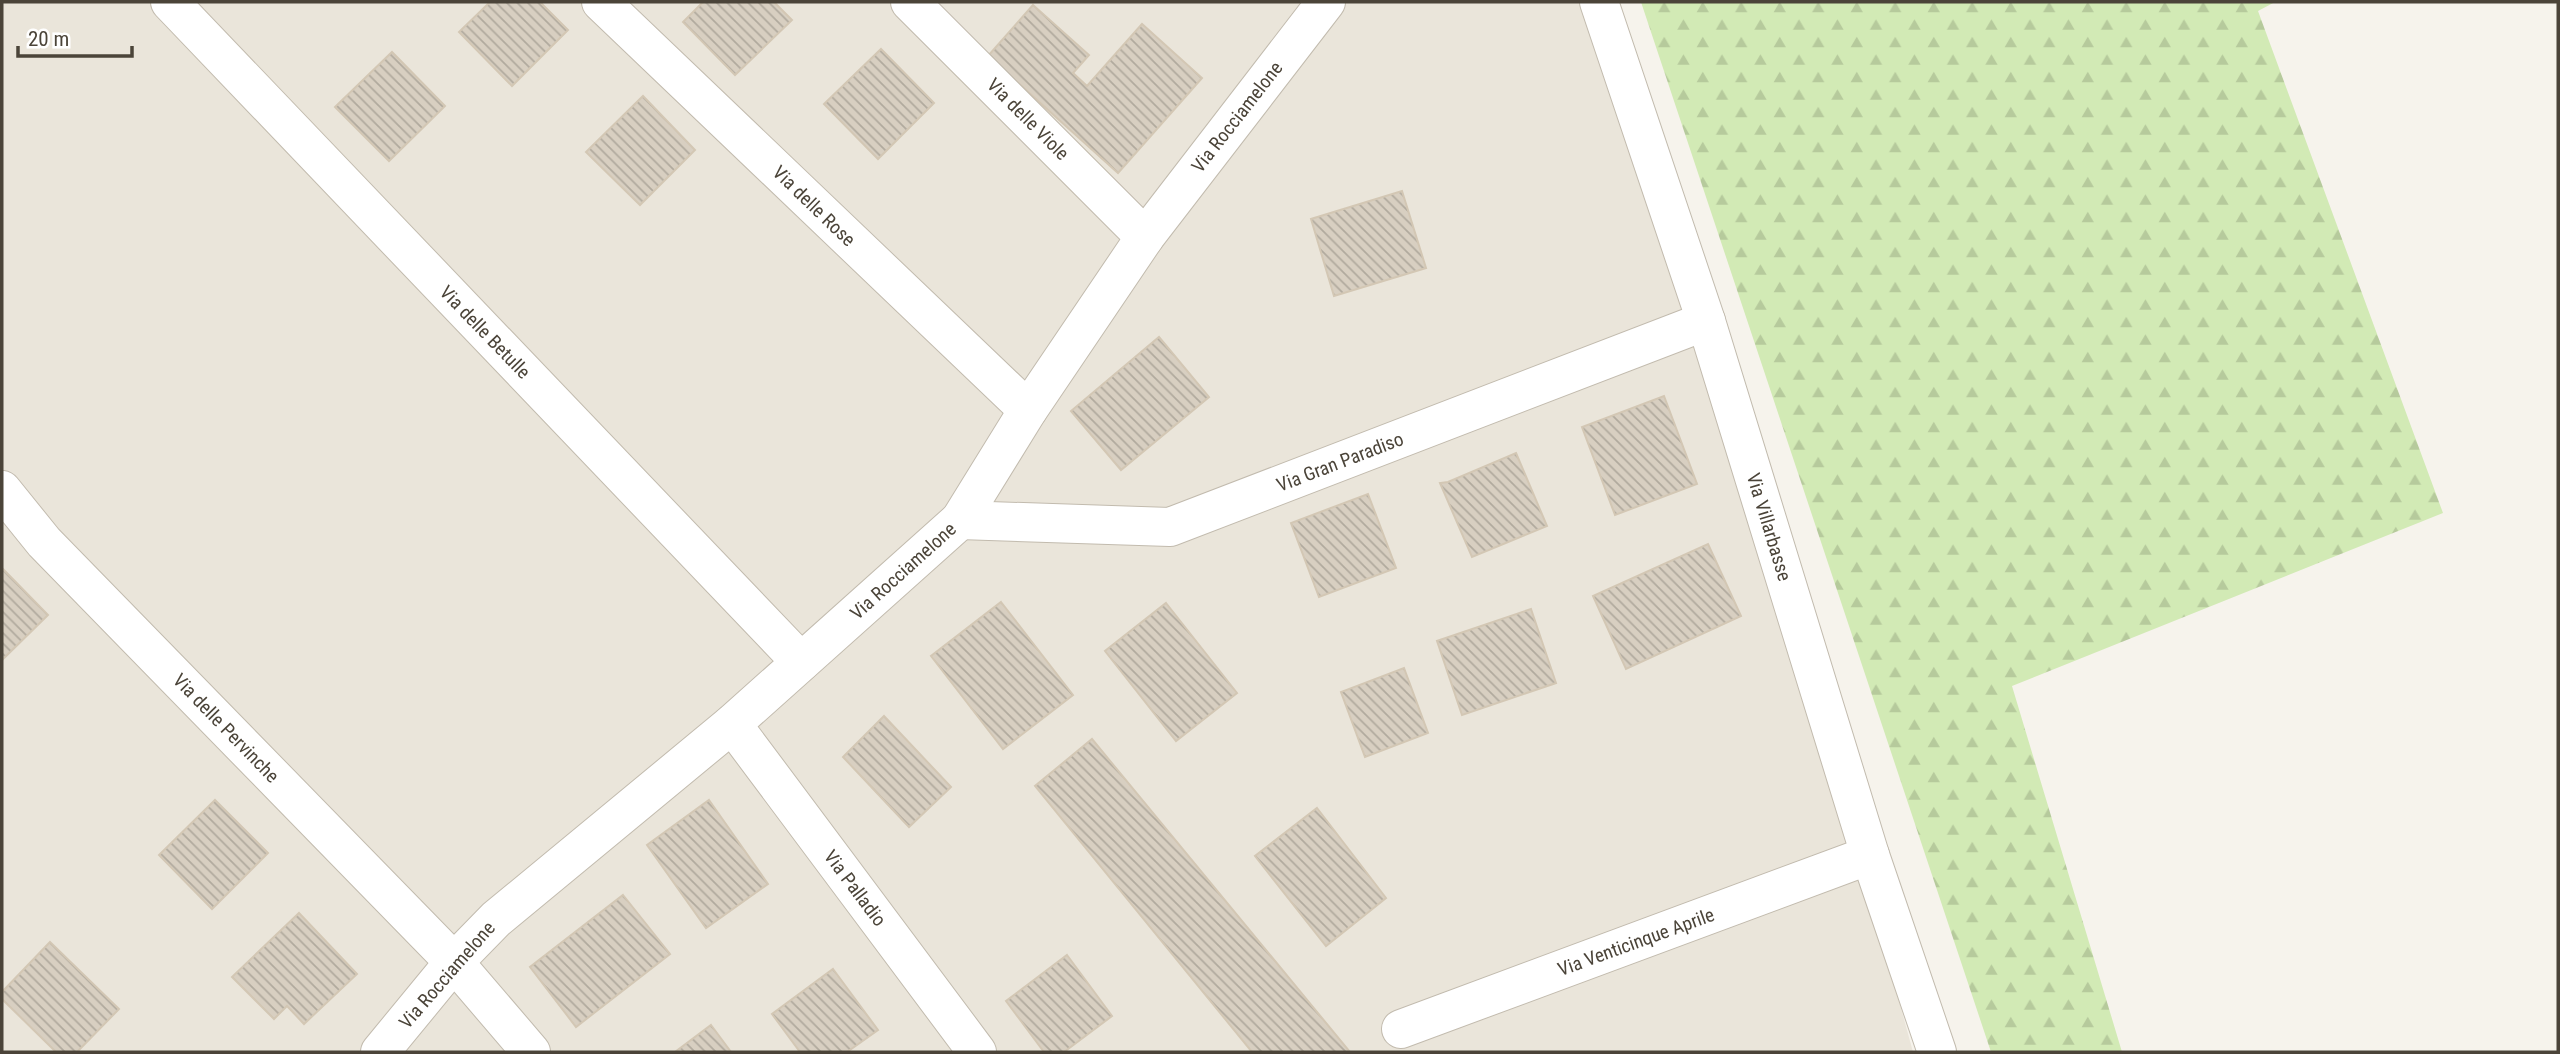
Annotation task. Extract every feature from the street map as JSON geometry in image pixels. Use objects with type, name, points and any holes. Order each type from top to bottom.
[{"type":"street","name":"Via delle Betulle","points":[[170,2],[801,662]]},
{"type":"street","name":"Via delle Rose","points":[[601,2],[1028,410]]},
{"type":"street","name":"Via delle Viole","points":[[910,2],[1145,237]]},
{"type":"street","name":"Via Rocciamelone","points":[[380,1052],[454,962],[496,919],[732,724],[960,520],[1028,410],[1145,237],[1326,2]]},
{"type":"street","name":"Via Villarbasse","points":[[1599,2],[1706,321],[1870,855],[1937,1052]]},
{"type":"street","name":"Via Gran Paradiso","points":[[960,520],[1170,527],[1706,321]]},
{"type":"street","name":"Via delle Pervinche","points":[[2,490],[44,542],[454,962],[531,1052]]},
{"type":"street","name":"Via Palladio","points":[[732,724],[977,1052]]},
{"type":"street","name":"Via Venticinque Aprile","points":[[1402,1029],[1870,855]]},
{"type":"shaded area","points":[[2,2],[1607,2],[1860,858],[1913,1052],[2,1052]]},
{"type":"green space","points":[[1641,2],[2275,2],[2258,11],[2443,513],[2012,686],[2122,1052],[1991,1052]]},
{"type":"building","points":[[490,2],[540,2],[568,30],[512,86],[459,32]]},
{"type":"building","points":[[703,2],[774,2],[792,20],[735,75],[683,22]]},
{"type":"building","points":[[1033,5],[1089,55],[1073,73],[1087,86],[1142,24],[1202,78],[1118,173],[988,56]]},
{"type":"building","points":[[881,49],[934,103],[878,159],[824,104]]},
{"type":"building","points":[[392,52],[445,106],[389,161],[335,107]]},
{"type":"building","points":[[643,96],[695,150],[640,205],[586,152]]},
{"type":"building","points":[[1402,191],[1426,268],[1334,296],[1311,219]]},
{"type":"building","points":[[1159,337],[1209,397],[1121,470],[1071,411]]},
{"type":"building","points":[[1664,396],[1697,484],[1615,515],[1582,427]]},
{"type":"building","points":[[1516,453],[1547,526],[1472,557],[1440,483]]},
{"type":"building","points":[[1368,494],[1396,568],[1319,597],[1291,523]]},
{"type":"building","points":[[1708,544],[1741,616],[1626,669],[1593,596]]},
{"type":"building","points":[[2,568],[48,615],[2,660]]},
{"type":"building","points":[[1001,602],[1073,695],[1003,749],[931,656]]},
{"type":"building","points":[[1166,603],[1237,693],[1176,741],[1105,651]]},
{"type":"building","points":[[1531,609],[1556,683],[1462,715],[1437,641]]},
{"type":"building","points":[[1404,668],[1428,733],[1365,757],[1341,692]]},
{"type":"building","points":[[884,716],[951,787],[909,827],[843,757]]},
{"type":"building","points":[[1092,739],[1350,1052],[1252,1052],[1035,786]]},
{"type":"building","points":[[215,800],[268,853],[212,909],[159,855]]},
{"type":"building","points":[[709,800],[768,884],[706,928],[647,845]]},
{"type":"building","points":[[1317,808],[1386,898],[1326,946],[1255,856]]},
{"type":"building","points":[[623,895],[670,954],[576,1027],[530,967]]},
{"type":"building","points":[[299,913],[357,974],[304,1024],[287,1006],[274,1019],[232,977]]},
{"type":"building","points":[[50,942],[119,1009],[77,1052],[56,1052],[2,999],[2,992]]},
{"type":"building","points":[[1067,955],[1112,1016],[1064,1052],[1044,1052],[1006,1001]]},
{"type":"building","points":[[833,969],[878,1030],[847,1052],[800,1052],[772,1014]]},
{"type":"building","points":[[711,1025],[731,1052],[675,1052]]}]
